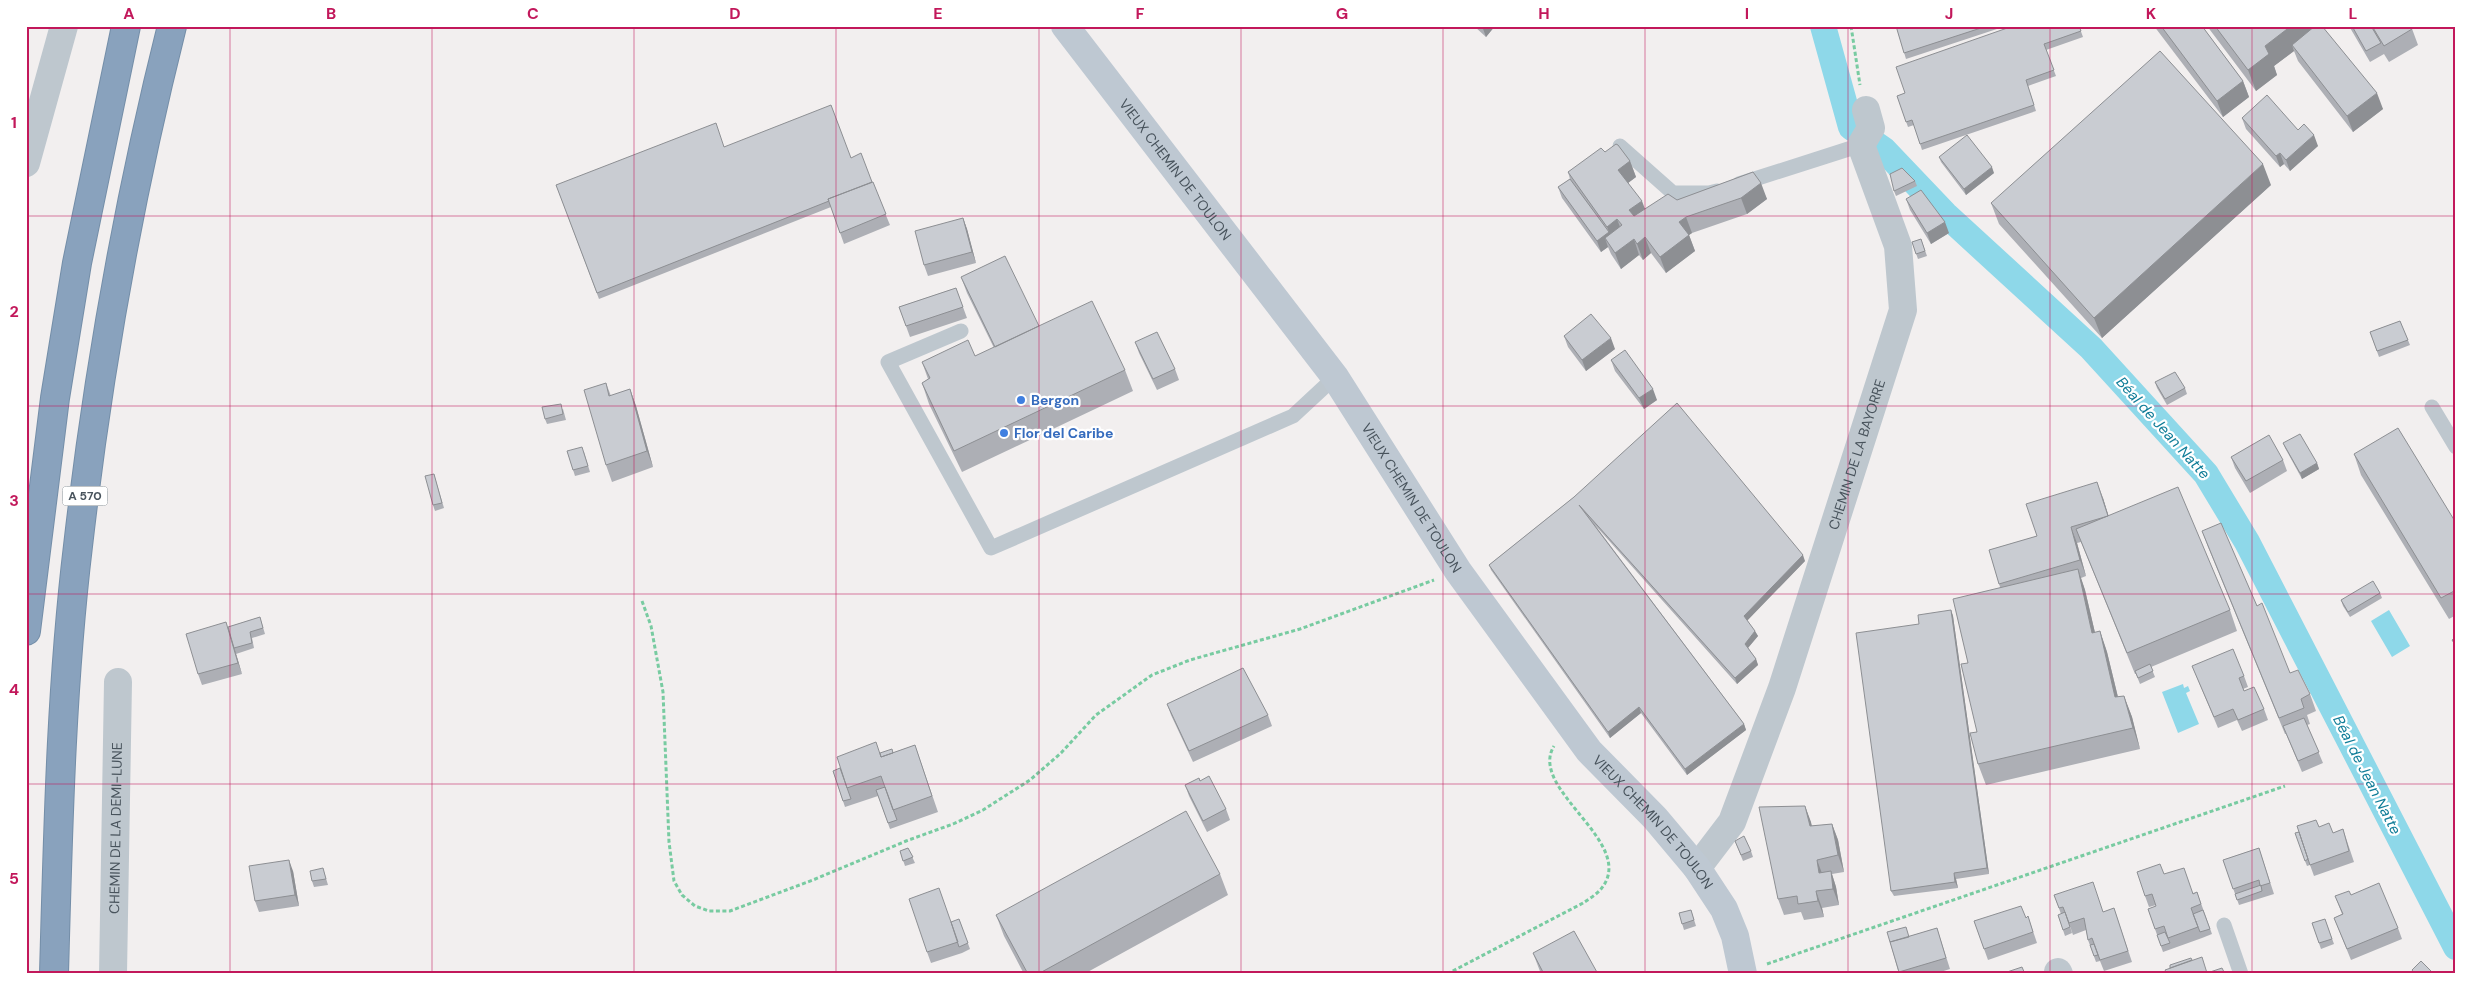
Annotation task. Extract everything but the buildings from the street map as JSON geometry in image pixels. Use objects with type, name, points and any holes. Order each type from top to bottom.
[{"type":"highway","name":"A 570","points":[[26,631],[55,398],[76,263],[126,26]]},
{"type":"highway","name":"A 570","points":[[54,974],[58,806],[66,680],[78,547],[120,267],[172,26]]},
{"type":"street","points":[[26,163],[64,26]]},
{"type":"street","name":"VIEUX CHEMIN DE TOULON","points":[[1065,26],[1335,377],[1458,571],[1589,751],[1655,818],[1697,868],[1724,909],[1736,936],[1743,972]]},
{"type":"street","name":"CHEMIN DE LA BAYORRE","points":[[1697,868],[1732,822],[1782,688],[1903,310],[1898,246],[1865,131]]},
{"type":"street","name":"CHEMIN DE LA DEMI-LUNE","points":[[113,974],[118,682]]},
{"type":"lane","points":[[1620,146],[1672,193],[1709,193],[1865,131]]},
{"type":"lane","points":[[961,331],[888,362],[991,548],[1293,416],[1335,377]]},
{"type":"lane","points":[[2432,407],[2456,446]]},
{"type":"lane","points":[[2224,925],[2240,974]]},
{"type":"path","points":[[1851,26],[1865,131]]},
{"type":"path","points":[[642,601],[651,626],[663,692],[668,842],[674,881],[682,895],[695,906],[709,911],[730,911],[813,880],[906,841],[953,824],[983,810],[1030,780],[1061,753],[1096,715],[1152,675],[1190,660],[1300,629],[1458,571]]},
{"type":"path","points":[[1447,974],[1583,903],[1602,888],[1609,870],[1600,840],[1559,786],[1549,766],[1550,752],[1556,742],[1574,730]]},
{"type":"path","points":[[1743,972],[2285,786]]},
{"type":"water","points":[[2389,610],[2410,646],[2392,657],[2371,621]]},
{"type":"water","points":[[2183,684],[2184,688],[2188,686],[2190,691],[2186,693],[2199,724],[2178,733],[2162,692]]},
{"type":"waterway","name":"Béal de Jean Natte","points":[[1823,26],[1851,127],[1884,150],[1945,214],[2091,348],[2206,474],[2247,542],[2456,947]]},
{"type":"place","name":"Bergon","points":[[1021,400]]},
{"type":"place","name":"Flor del Caribe","points":[[1004,433]]}]
